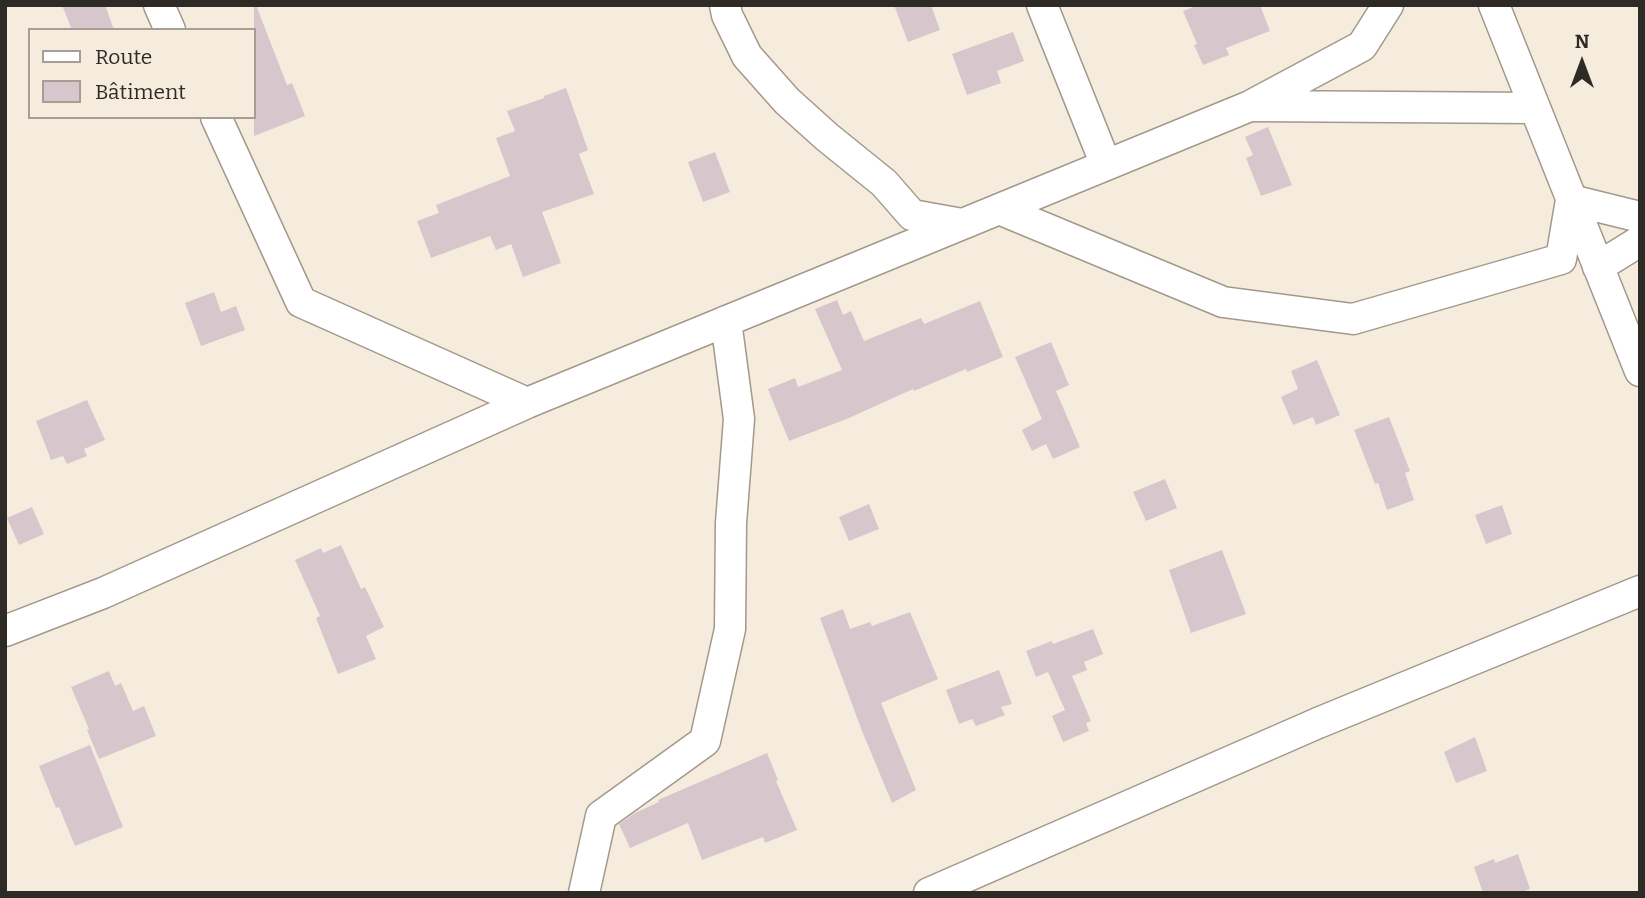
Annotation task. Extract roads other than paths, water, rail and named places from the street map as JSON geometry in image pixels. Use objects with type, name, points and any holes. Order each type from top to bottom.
[{"type":"street","points":[[159,5],[169,28]]},
{"type":"street","points":[[725,5],[727,15],[747,56],[787,102],[884,183],[912,215],[962,224]]},
{"type":"street","points":[[1042,5],[1106,165]]},
{"type":"street","points":[[5,631],[103,593],[527,402],[1250,106],[1362,46],[1388,5]]},
{"type":"street","points":[[1494,5],[1640,371]]},
{"type":"street","points":[[1250,106],[1535,108]]},
{"type":"street","points":[[217,119],[301,302],[527,402]]},
{"type":"street","points":[[1571,200],[1640,217]]},
{"type":"street","points":[[1561,259],[1571,200]]},
{"type":"street","points":[[999,209],[1223,302],[1353,319],[1561,259]]},
{"type":"street","points":[[1598,267],[1640,242]]},
{"type":"street","points":[[1561,259],[1617,315]]},
{"type":"street","points":[[584,893],[601,816],[705,741],[730,629],[731,523],[739,419],[726,321]]},
{"type":"street","points":[[929,893],[1318,723],[1640,591]]}]
